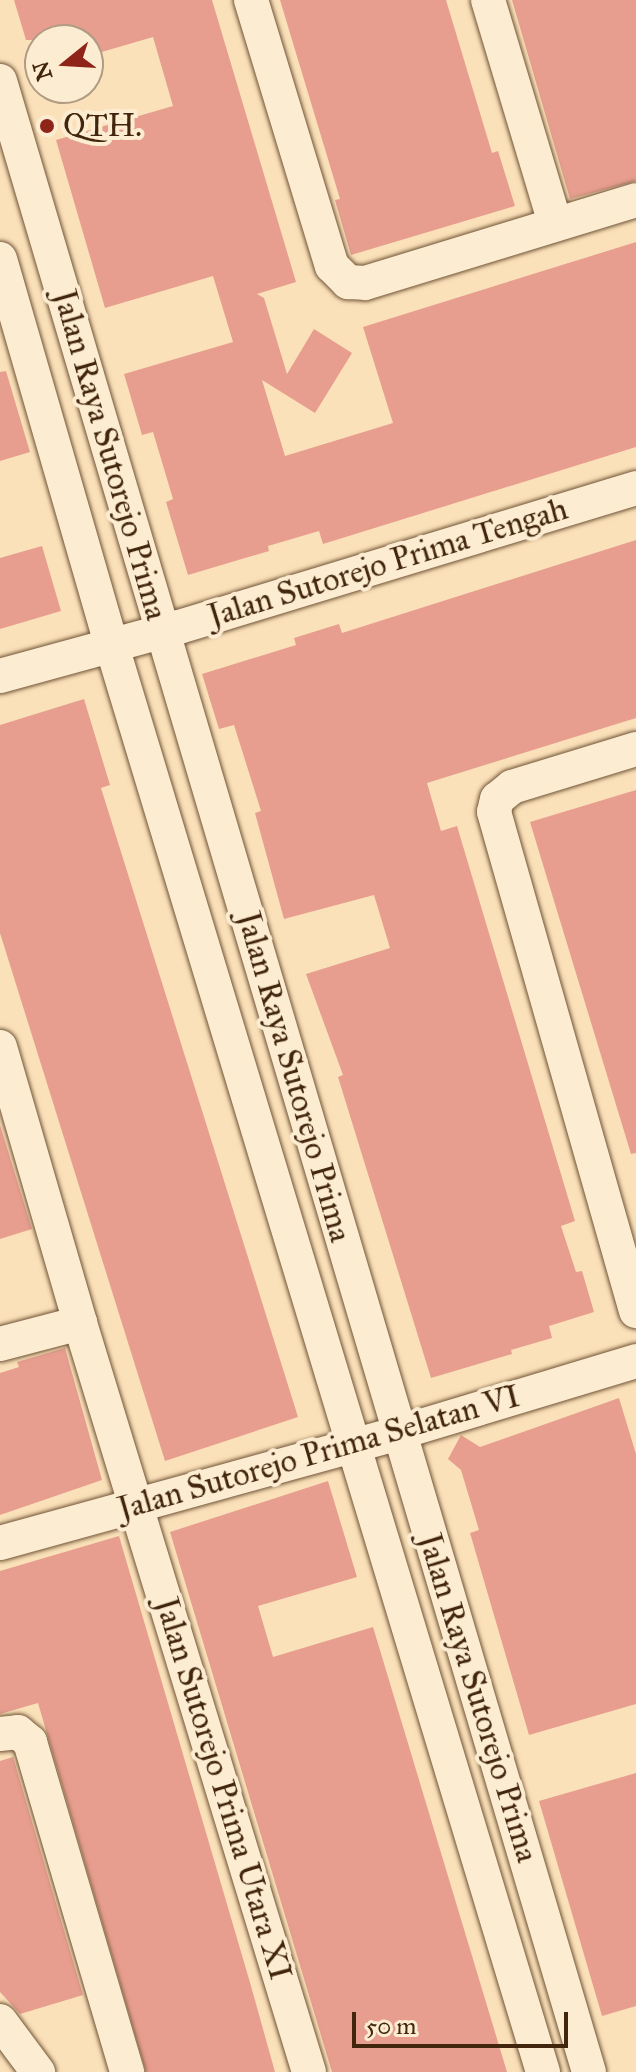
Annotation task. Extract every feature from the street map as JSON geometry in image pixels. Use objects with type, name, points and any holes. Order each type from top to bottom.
[{"type":"street","points":[[251,0],[332,266],[343,279],[365,283],[636,200]]},
{"type":"street","points":[[488,0],[555,224]]},
{"type":"street","name":"Jalan Raya Sutorejo Prima","points":[[0,81],[589,2072]]},
{"type":"street","name":"Jalan Raya Sutorejo Prima","points":[[0,259],[111,643],[543,2072]]},
{"type":"street","name":"Jalan Sutorejo Prima Tengah","points":[[0,676],[111,643],[162,632],[636,488]]},
{"type":"street","points":[[636,749],[512,787],[497,799],[494,812],[636,1311]]},
{"type":"street","name":"Jalan Sutorejo Prima Utara XI","points":[[0,1047],[135,1507],[309,2072]]},
{"type":"street","points":[[0,1344],[80,1323]]},
{"type":"street","name":"Jalan Sutorejo Prima Selatan VI","points":[[0,1543],[398,1433],[636,1361]]},
{"type":"street","points":[[0,1734],[18,1732],[30,1742],[127,2072]]},
{"type":"street","points":[[0,2021],[38,2072]]},
{"type":"building","points":[[14,0],[212,0],[296,282],[257,294],[264,298],[287,374],[314,329],[352,353],[315,413],[262,380],[285,456],[393,423],[363,327],[636,242],[636,447],[323,544],[319,531],[268,546],[269,551],[188,575],[166,502],[173,499],[153,432],[142,435],[124,374],[233,342],[213,276],[105,308],[56,140],[173,106],[153,37],[104,51],[104,24],[24,24],[24,33]]},
{"type":"building","points":[[280,0],[446,0],[492,153],[498,151],[515,206],[351,255],[335,200],[340,199]]},
{"type":"building","points":[[512,0],[636,0],[636,181],[570,199]]},
{"type":"building","points":[[6,371],[30,452],[0,461],[0,372]]},
{"type":"building","points":[[636,540],[636,718],[427,783],[441,831],[457,826],[575,1221],[561,1226],[576,1272],[582,1271],[594,1312],[549,1326],[552,1338],[511,1350],[512,1354],[431,1378],[338,1077],[343,1075],[306,974],[390,948],[374,895],[284,919],[255,813],[261,811],[234,725],[219,729],[202,674],[296,645],[294,638],[339,624],[342,633]]},
{"type":"building","points":[[42,546],[61,611],[0,629],[0,558]]},
{"type":"building","points":[[84,699],[110,785],[101,788],[298,1417],[165,1461],[0,933],[0,725]]},
{"type":"building","points":[[636,790],[636,1153],[631,1154],[530,822]]},
{"type":"building","points":[[0,1125],[32,1229],[0,1239]]},
{"type":"building","points":[[65,1348],[102,1480],[0,1515],[0,1373],[19,1367],[17,1362]]},
{"type":"building","points":[[619,1398],[636,1454],[636,1704],[529,1735],[470,1533],[479,1530],[461,1470],[448,1459],[461,1435],[480,1447]]},
{"type":"building","points":[[328,1481],[357,1577],[258,1606],[273,1657],[373,1627],[507,2072],[332,2072],[170,1532]]},
{"type":"building","points":[[119,1536],[275,2072],[146,2072],[38,1703],[0,1714],[0,1571]]},
{"type":"building","points":[[13,1757],[83,1995],[20,2014],[0,1992],[0,1761]]},
{"type":"building","points":[[636,1773],[636,2006],[602,2016],[539,1801]]},
{"type":"place","name":"QTH.","points":[[47,126]]}]
